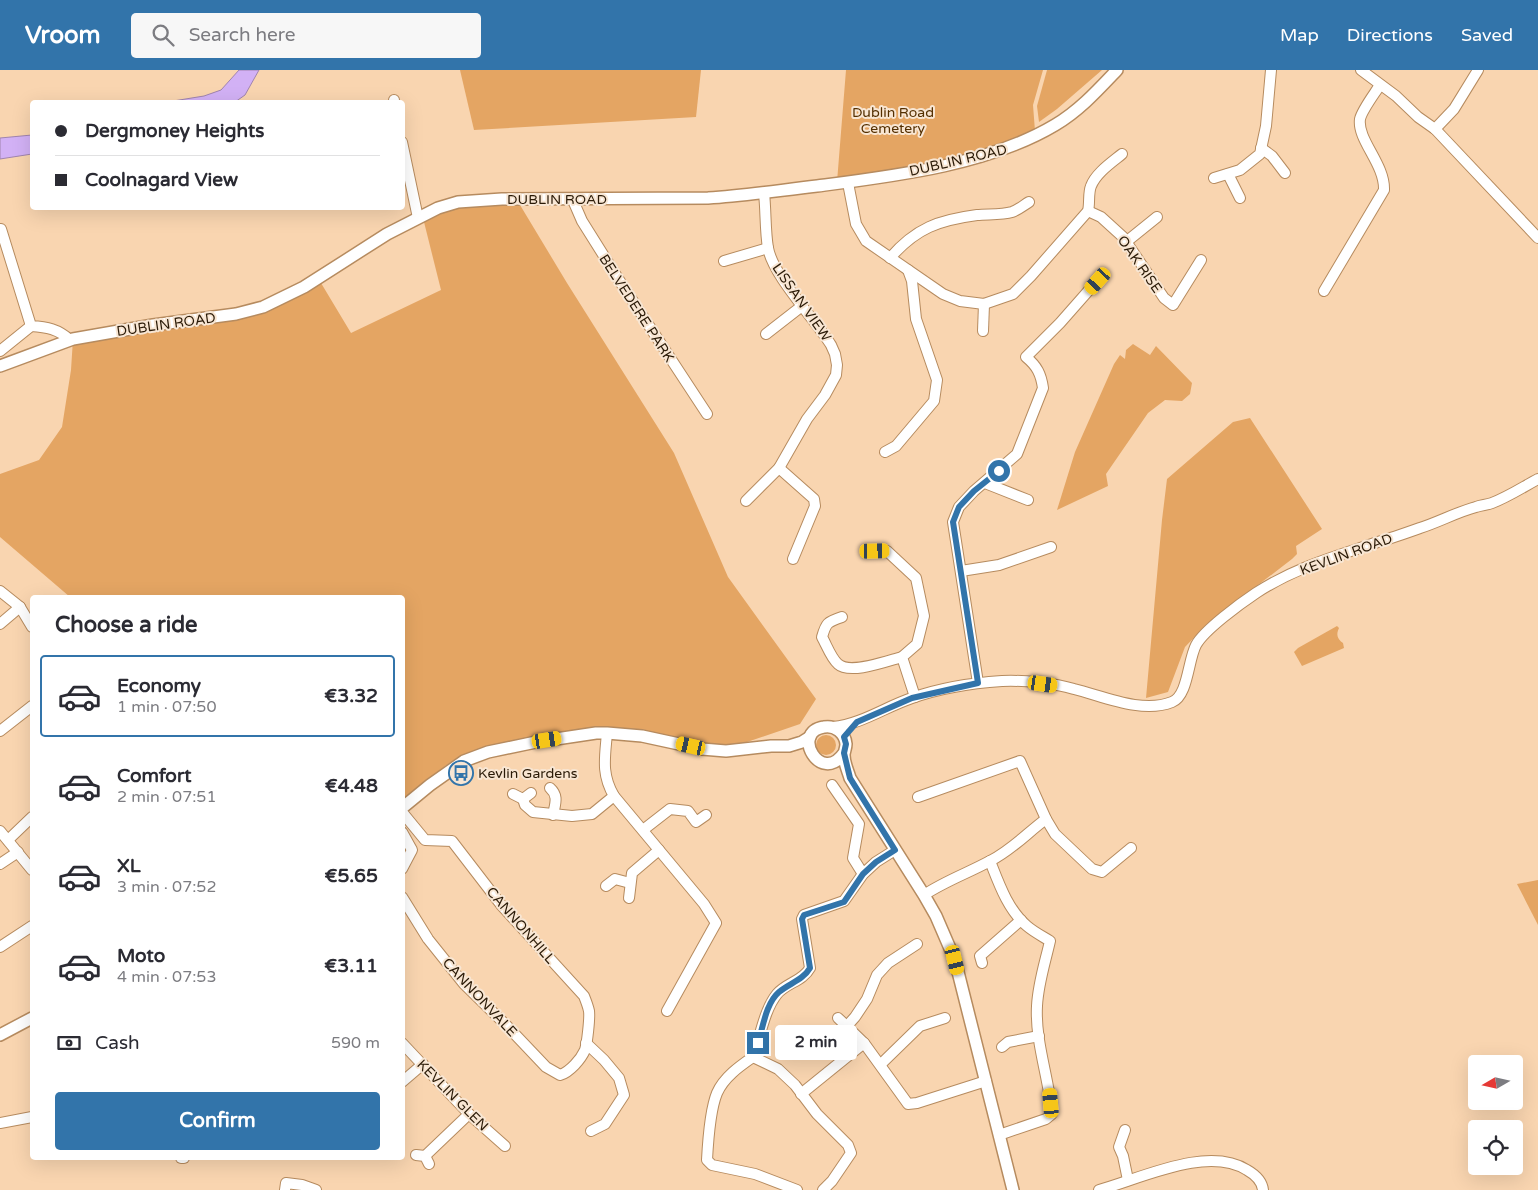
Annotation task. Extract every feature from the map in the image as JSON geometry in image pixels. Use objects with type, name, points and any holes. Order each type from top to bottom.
[{"type":"street","name":"DUBLIN ROAD","points":[[0,366],[70,340],[127,329],[236,314],[263,307],[304,287],[384,236],[438,208],[458,202],[483,199],[708,198],[764,193],[848,182],[941,166],[993,154],[1016,146],[1057,124],[1078,109],[1117,70]]},
{"type":"street","points":[[1214,178],[1240,170],[1260,154],[1266,126],[1271,70]]},
{"type":"street","points":[[1361,70],[1435,129],[1538,238]]},
{"type":"street","points":[[1435,129],[1454,109],[1478,70]]},
{"type":"street","points":[[1324,291],[1384,190],[1384,182],[1378,163],[1361,130],[1360,118],[1380,84]]},
{"type":"street","points":[[1261,148],[1272,156],[1285,173]]},
{"type":"street","points":[[848,182],[856,224],[866,241],[942,294],[960,301],[984,304],[1013,294],[1031,276],[1088,211],[1090,187],[1104,169],[1122,154]]},
{"type":"street","points":[[405,156],[418,218]]},
{"type":"street","points":[[1228,174],[1240,198]]},
{"type":"street","name":"LISSAN VIEW","points":[[746,501],[779,468],[807,419],[825,395],[836,375],[835,354],[831,345],[782,277],[771,258],[768,248],[764,193]]},
{"type":"street","name":"BELVEDERE PARK","points":[[572,198],[591,236],[707,414]]},
{"type":"street","points":[[890,258],[904,242],[920,231],[943,221],[977,215],[1012,212],[1029,202]]},
{"type":"street","name":"OAK RISE","points":[[1088,211],[1102,217],[1126,242],[1164,298],[1173,305],[1201,260]]},
{"type":"street","points":[[1126,242],[1157,217]]},
{"type":"street","points":[[1,228],[31,326]]},
{"type":"street","points":[[724,261],[768,248]]},
{"type":"street","points":[[885,452],[896,446],[934,401],[937,380],[916,319],[912,281],[908,270]]},
{"type":"street","points":[[978,683],[953,522],[959,507],[974,491],[1017,454],[1043,388],[1042,376],[1037,367],[1026,356],[1098,281]]},
{"type":"street","points":[[983,331],[984,304]]},
{"type":"street","points":[[766,334],[802,306]]},
{"type":"street","points":[[0,351],[31,326],[54,328],[70,340]]},
{"type":"street","points":[[779,468],[814,500],[815,506],[793,559]]},
{"type":"street","name":"KEVLIN ROAD","points":[[833,727],[857,722],[915,697],[978,683],[1005,681],[1073,688],[1117,702],[1148,706],[1174,701],[1183,690],[1188,666],[1196,644],[1248,598],[1300,568],[1419,529],[1476,507],[1490,504],[1538,479]]},
{"type":"street","points":[[985,483],[1028,500]]},
{"type":"street","points":[[961,571],[999,565],[1051,547]]},
{"type":"street","points":[[842,617],[830,621],[826,625],[822,637],[839,665],[846,669],[902,657],[916,644],[924,616],[916,578],[887,551],[875,551]]},
{"type":"street","points":[[0,591],[20,607],[30,623]]},
{"type":"street","points":[[0,624],[20,607]]},
{"type":"street","points":[[902,657],[915,697]]},
{"type":"street","points":[[2,726],[30,707]]},
{"type":"street","name":"KEVLIN ROAD","points":[[844,737],[857,722]]},
{"type":"street","points":[[812,755],[809,744],[813,732],[821,727],[833,727],[841,732],[846,744],[844,753],[850,778],[936,916],[955,960],[1013,1190]]},
{"type":"street","points":[[405,807],[430,785],[464,761],[488,752],[575,736],[607,733],[642,736],[702,749],[726,751],[789,746],[810,737]]},
{"type":"street","points":[[607,733],[604,771],[614,796],[704,904],[716,923],[667,1011]]},
{"type":"street","points":[[789,746],[812,755],[820,762],[829,763],[836,761],[844,753]]},
{"type":"street","points":[[918,797],[1020,761],[1046,819],[1055,834],[1092,869],[1102,872],[1131,848]]},
{"type":"street","points":[[829,763],[850,778]]},
{"type":"street","points":[[832,785],[859,824],[853,858],[863,874]]},
{"type":"street","points":[[550,788],[555,793],[556,798],[553,815]]},
{"type":"street","points":[[513,794],[527,796],[525,805],[532,812],[572,816],[592,814],[614,796]]},
{"type":"street","points":[[643,830],[670,810],[688,811],[696,822],[706,815]]},
{"type":"street","name":"CANNONHILL","points":[[405,814],[425,840],[452,841],[502,906],[584,996],[589,1013],[586,1042],[584,1050],[572,1067]]},
{"type":"street","points":[[8,840],[30,819]]},
{"type":"street","points":[[924,895],[1014,847],[1046,819]]},
{"type":"street","points":[[0,831],[30,867]]},
{"type":"street","points":[[405,837],[412,850],[405,863]]},
{"type":"street","points":[[629,898],[632,873],[659,850]]},
{"type":"street","points":[[797,1190],[755,1174],[712,1165],[707,1160],[709,1132],[717,1092],[732,1073],[753,1056],[770,1004],[778,992],[806,975],[810,968],[802,919],[804,915],[844,902],[863,874],[876,862],[895,850]]},
{"type":"street","points":[[0,864],[18,852]]},
{"type":"street","points":[[990,861],[1002,892],[1021,920],[1026,926],[1050,941],[1037,1006],[1039,1036],[1050,1092],[1052,1114],[1046,1119],[999,1135]]},
{"type":"street","points":[[606,886],[615,879],[630,884]]},
{"type":"street","name":"CANNONVALE","points":[[405,902],[428,939],[464,984],[506,1024],[546,1067],[560,1074],[565,1073],[572,1067]]},
{"type":"street","points":[[982,963],[980,956],[1021,920]]},
{"type":"street","points":[[0,947],[30,927]]},
{"type":"street","points":[[846,1026],[867,999],[877,975],[888,963],[917,944]]},
{"type":"street","points":[[838,1018],[864,1043],[908,1104],[917,1103],[986,1081]]},
{"type":"street","points":[[880,1064],[920,1026],[945,1018]]},
{"type":"street","points":[[0,1035],[30,1019]]},
{"type":"street","points":[[1002,1048],[1008,1042],[1039,1036]]},
{"type":"street","points":[[586,1042],[619,1078],[624,1095],[605,1124],[590,1131]]},
{"type":"street","points":[[801,1094],[864,1043]]},
{"type":"street","name":"KEVLIN GLEN","points":[[405,1046],[469,1114],[506,1146]]},
{"type":"street","points":[[753,1056],[778,1069],[795,1085],[817,1114],[848,1145],[851,1154],[832,1181],[823,1190]]},
{"type":"street","points":[[405,1079],[423,1064]]},
{"type":"street","points":[[423,1158],[469,1114]]},
{"type":"street","points":[[0,1123],[30,1117]]},
{"type":"street","points":[[1125,1130],[1119,1148],[1123,1156],[1128,1180]]},
{"type":"street","points":[[1099,1190],[1172,1168],[1207,1161],[1240,1166],[1254,1174],[1263,1186],[1263,1190]]},
{"type":"street","points":[[285,1190],[286,1183],[302,1185],[316,1190]]},
{"type":"green space","points":[[460,70],[701,70],[696,117],[474,130]]},
{"type":"green space","name":"Dublin Road Cemetery","points":[[846,70],[1043,70],[1033,105],[1035,131],[1012,141],[963,156],[913,168],[837,182]]},
{"type":"green space","points":[[1047,70],[1102,70],[1039,122],[1037,106]]},
{"type":"green space","points":[[517,200],[674,453],[728,577],[816,699],[800,724],[747,742],[726,746],[643,733],[488,749],[465,754],[445,766],[405,800],[405,595],[68,595],[0,537],[0,474],[39,460],[62,427],[71,370],[73,339],[236,314],[318,278],[351,333],[441,290],[423,218],[438,208]]},
{"type":"green space","points":[[1133,344],[1150,355],[1156,346],[1192,383],[1190,394],[1182,401],[1165,400],[1148,413],[1106,474],[1108,486],[1057,510],[1075,452],[1114,364],[1120,355],[1125,359],[1126,350]]},
{"type":"green space","points":[[1250,418],[1322,529],[1296,546],[1297,554],[1292,559],[1206,625],[1185,647],[1168,692],[1146,698],[1167,479],[1233,422]]},
{"type":"green space","points":[[1337,626],[1339,628],[1339,640],[1343,643],[1344,648],[1302,666],[1294,652]]},
{"type":"green space","points":[[826,735],[833,738],[836,745],[833,752],[826,755],[819,752],[816,745],[819,738]]},
{"type":"green space","points":[[1538,880],[1538,925],[1517,884]]},
{"type":"shaded area","points":[[239,70],[259,70],[245,95],[238,100],[179,100],[204,96],[221,90]]},
{"type":"shaded area","points":[[30,135],[30,154],[0,159],[0,138]]},
{"type":"place","name":"Kevlin Gardens","points":[[461,773]]},
{"type":"route","points":[[758,1043],[770,1004],[778,992],[806,975],[810,968],[802,919],[804,915],[844,902],[863,874],[876,862],[895,850],[850,778],[844,753],[846,744],[844,737],[857,722],[912,698],[978,683],[953,522],[959,507],[974,491],[999,471]]}]
